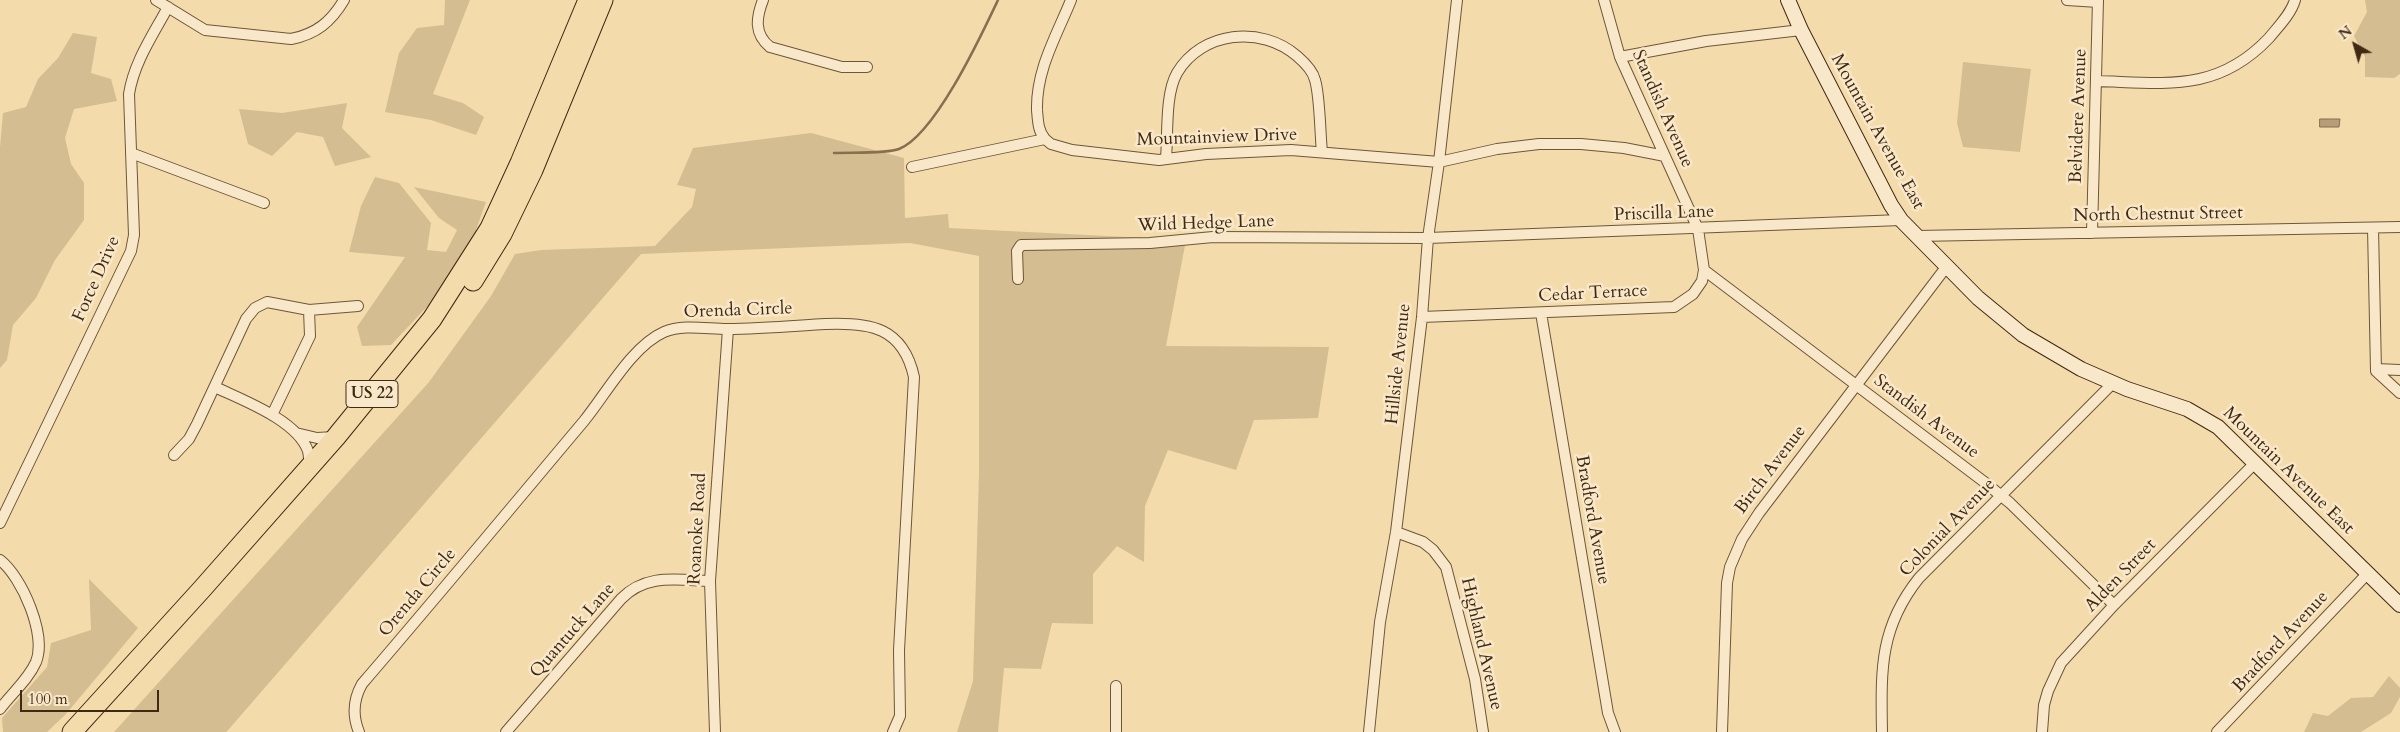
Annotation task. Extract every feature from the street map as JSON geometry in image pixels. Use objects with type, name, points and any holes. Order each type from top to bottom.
[{"type":"highway","name":"US 22","points":[[72,732],[202,589],[336,437],[432,319],[490,228],[520,163],[588,0]]},
{"type":"highway","name":"US 22","points":[[87,732],[212,596],[362,426],[430,343],[502,234],[533,170],[603,0]]},
{"type":"street","points":[[156,0],[205,30],[291,39],[303,37],[323,27],[344,0]]},
{"type":"street","points":[[763,0],[757,19],[758,28],[760,35],[770,47],[842,67],[867,67]]},
{"type":"street","points":[[912,167],[1045,140],[1038,123],[1038,83],[1047,54],[1071,0]]},
{"type":"street","name":"Hillside Avenue","points":[[1369,732],[1380,622],[1396,532],[1422,317],[1428,238],[1439,162],[1457,0]]},
{"type":"street","name":"Standish Avenue","points":[[1604,0],[1620,57],[1698,229]]},
{"type":"street","name":"Mountain Avenue East","points":[[1788,0],[1800,30],[1891,205],[1901,220],[1978,298],[2023,335],[2081,369],[2113,383],[2188,409],[2227,433],[2400,605]]},
{"type":"street","points":[[2067,0],[2098,1]]},
{"type":"street","points":[[2098,81],[2168,83],[2198,81],[2222,72],[2262,44],[2279,26],[2295,0]]},
{"type":"street","name":"Belvidere Avenue","points":[[2092,233],[2098,81],[2098,1]]},
{"type":"street","name":"Force Drive","points":[[0,523],[131,251],[134,235],[131,80],[168,7]]},
{"type":"street","points":[[1620,57],[1706,41],[1800,30]]},
{"type":"street","points":[[1166,159],[1171,87],[1177,73],[1186,60],[1198,50],[1211,43],[1234,37],[1258,38],[1274,42],[1289,50],[1306,66],[1315,80],[1322,152]]},
{"type":"street","name":"Mountainview Drive","points":[[1045,140],[1051,144],[1072,150],[1132,158],[1166,159],[1206,154],[1291,150],[1439,162],[1497,149],[1539,144],[1598,146],[1665,156]]},
{"type":"street","points":[[131,154],[264,203]]},
{"type":"street","name":"Priscilla Lane","points":[[1428,238],[1901,220]]},
{"type":"street","name":"North Chestnut Street","points":[[1917,236],[2400,227]]},
{"type":"street","points":[[2373,228],[2376,369],[2400,393]]},
{"type":"street","points":[[1698,229],[1704,270]]},
{"type":"street","name":"Wild Hedge Lane","points":[[1018,279],[1016,251],[1020,245],[1150,243],[1213,237],[1428,238]]},
{"type":"street","name":"Birch Avenue","points":[[1722,732],[1725,601],[1730,568],[1736,553],[1750,525],[1947,266]]},
{"type":"street","name":"Standish Avenue","points":[[1704,270],[1857,384],[2001,496],[2114,606]]},
{"type":"street","name":"Cedar Terrace","points":[[1422,317],[1674,307],[1688,299],[1699,288],[1704,270]]},
{"type":"street","points":[[174,455],[193,432],[246,319],[255,308],[267,302],[309,310],[358,306]]},
{"type":"street","points":[[272,415],[310,336],[309,310]]},
{"type":"street","name":"Bradford Avenue","points":[[1541,313],[1607,703],[1616,732]]},
{"type":"street","name":"Orenda Circle","points":[[359,732],[354,712],[357,693],[362,684],[590,414],[643,346],[654,337],[672,329],[686,328],[728,329],[860,323],[884,331],[894,339],[906,354],[911,365],[913,385],[899,650],[900,716],[893,732]]},
{"type":"street","name":"Roanoke Road","points":[[715,732],[710,581],[728,329]]},
{"type":"street","points":[[2376,369],[2400,370]]},
{"type":"street","name":"Colonial Avenue","points":[[1882,732],[1882,660],[1894,616],[1920,578],[2113,383]]},
{"type":"street","points":[[215,387],[272,415],[296,433],[308,450],[310,466]]},
{"type":"street","points":[[296,433],[317,438],[336,437]]},
{"type":"street","name":"Alden Street","points":[[2042,732],[2044,705],[2048,691],[2061,663],[2114,606],[2256,462]]},
{"type":"street","name":"Highland Avenue","points":[[1396,532],[1423,542],[1433,550],[1446,567],[1474,671],[1483,732]]},
{"type":"street","points":[[0,560],[10,571],[33,613],[38,629],[38,645],[36,661],[32,669],[0,709]]},
{"type":"street","name":"Bradford Avenue","points":[[2217,732],[2368,573]]},
{"type":"street","name":"Quantuck Lane","points":[[506,732],[621,599],[634,587],[642,583],[663,580],[710,581]]},
{"type":"street","points":[[1116,686],[1116,732]]},
{"type":"shaded area","points":[[445,0],[470,0],[433,94],[463,103],[484,117],[476,135],[431,120],[385,112],[399,53],[417,28],[444,25]]},
{"type":"shaded area","points":[[2365,0],[2400,0],[2400,74],[2394,78],[2365,77],[2365,57],[2354,36],[2367,12]]},
{"type":"shaded area","points":[[73,33],[97,37],[91,73],[111,79],[117,101],[74,109],[65,138],[71,164],[84,183],[84,220],[55,260],[36,298],[13,325],[7,360],[0,368],[0,147],[3,113],[26,107],[38,79],[58,58]]},
{"type":"shaded area","points":[[1963,62],[2031,69],[2020,152],[1963,147],[1957,123]]},
{"type":"shaded area","points":[[347,103],[342,128],[371,157],[335,166],[323,137],[297,132],[272,156],[248,144],[239,109],[282,113]]},
{"type":"shaded area","points":[[2320,119],[2340,119],[2339,127],[2320,127]]},
{"type":"shaded area","points":[[811,133],[904,158],[905,218],[948,214],[949,228],[1186,240],[1166,346],[1329,347],[1318,418],[1254,420],[1236,470],[1168,450],[1145,506],[1144,562],[1117,546],[1093,574],[1093,624],[1052,623],[1041,669],[1004,668],[998,732],[957,732],[973,681],[979,473],[979,256],[910,243],[641,254],[226,732],[114,732],[429,382],[491,296],[515,254],[541,250],[655,246],[692,207],[696,189],[677,185],[693,148]]},
{"type":"shaded area","points":[[375,177],[399,183],[431,223],[427,250],[446,252],[457,230],[439,218],[414,187],[486,202],[471,244],[438,295],[391,345],[362,346],[357,327],[405,257],[349,252],[361,206]]},
{"type":"shaded area","points":[[89,579],[138,628],[66,714],[47,732],[3,732],[2,718],[47,667],[51,643],[91,630]]},
{"type":"shaded area","points":[[2389,676],[2400,688],[2400,697],[2391,713],[2361,732],[2304,732],[2313,713],[2328,716],[2351,698],[2373,697]]},
{"type":"waterway","points":[[834,153],[893,151],[913,140],[927,125],[956,83],[998,0]]}]
